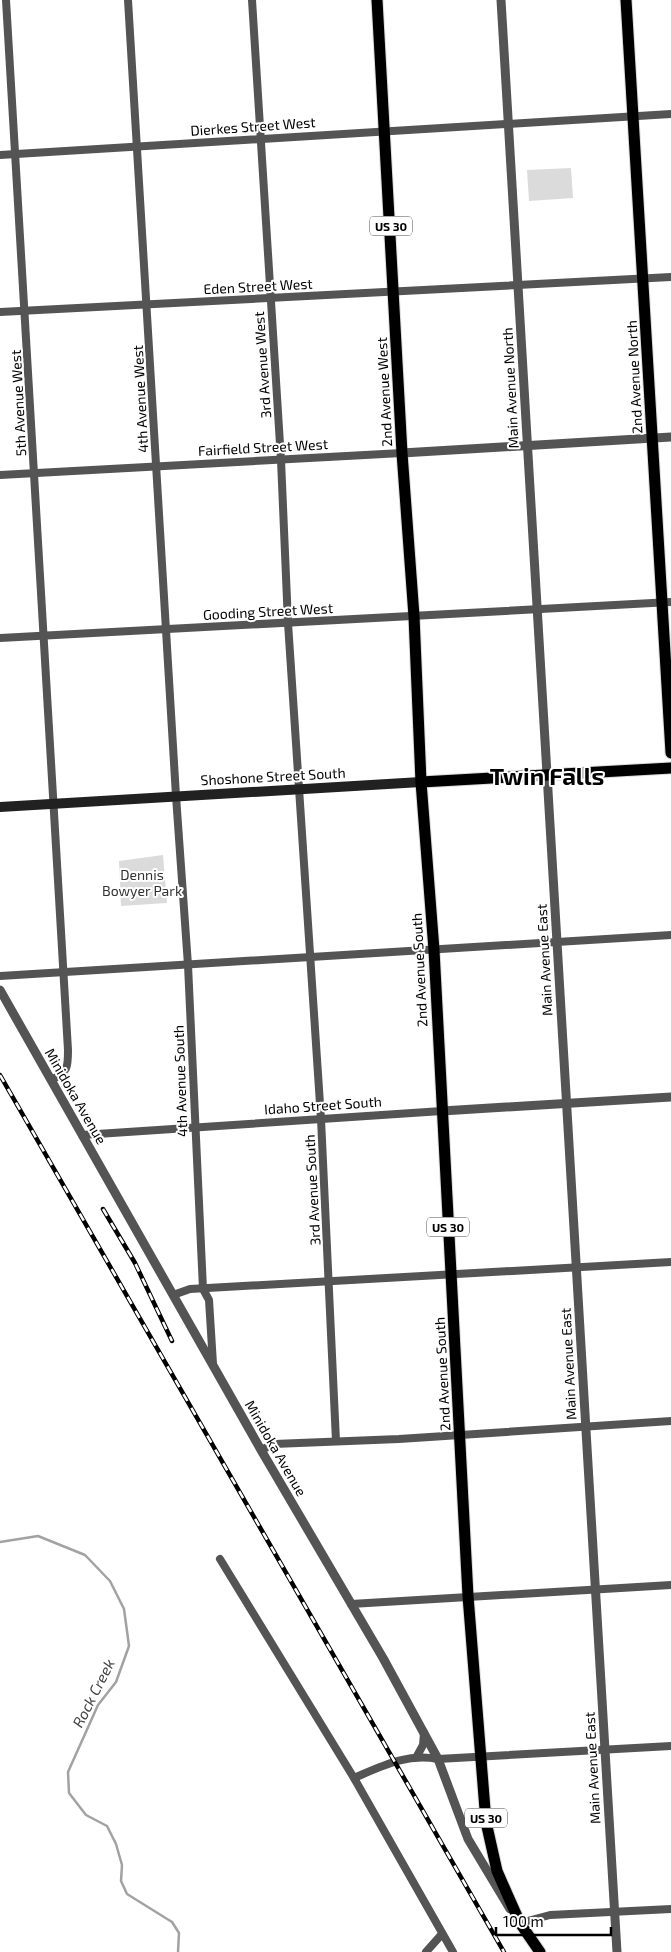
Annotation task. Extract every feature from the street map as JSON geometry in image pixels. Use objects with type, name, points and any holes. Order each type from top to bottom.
[{"type":"main road","name":"2nd Avenue West","points":[[377,0],[395,292],[402,453],[414,616],[421,782]]},
{"type":"main road","name":"2nd Avenue North","points":[[626,0],[652,438],[666,602],[671,753]]},
{"type":"main road","name":"Shoshone Street South","points":[[0,807],[671,768]]},
{"type":"main road","name":"2nd Avenue South","points":[[421,782],[434,950],[468,1596],[489,1843],[497,1871],[522,1926],[538,1950]]},
{"type":"street","name":"5th Avenue West","points":[[6,0],[64,972],[68,1067],[65,1072],[52,1080]]},
{"type":"street","name":"4th Avenue West","points":[[128,0],[176,796]]},
{"type":"street","name":"3rd Avenue West","points":[[252,0],[281,460],[298,789]]},
{"type":"street","name":"Main Avenue North","points":[[501,0],[547,774]]},
{"type":"street","name":"Dierkes Street West","points":[[0,155],[671,114]]},
{"type":"street","name":"Eden Street West","points":[[0,312],[671,277]]},
{"type":"street","name":"Fairfield Street West","points":[[0,475],[671,437]]},
{"type":"street","name":"Gooding Street West","points":[[0,638],[666,602]]},
{"type":"street","name":"Main Avenue East","points":[[547,774],[617,1952]]},
{"type":"street","name":"3rd Avenue South","points":[[298,789],[321,1119],[336,1441]]},
{"type":"street","name":"4th Avenue South","points":[[176,796],[188,965],[204,1289],[208,1300],[213,1364]]},
{"type":"street","points":[[0,976],[671,935]]},
{"type":"street","name":"Minidoka Avenue","points":[[0,990],[424,1733],[438,1759],[468,1839],[497,1890],[522,1926]]},
{"type":"street","name":"Idaho Street South","points":[[82,1135],[671,1097]]},
{"type":"street","points":[[173,1295],[190,1290],[204,1289],[671,1262]]},
{"type":"street","points":[[261,1450],[274,1444],[460,1435],[671,1421]]},
{"type":"street","points":[[220,1559],[354,1778],[453,1952]]},
{"type":"street","points":[[351,1604],[671,1584]]},
{"type":"street","points":[[417,1756],[423,1744],[424,1733]]},
{"type":"street","points":[[354,1778],[395,1760],[417,1756],[438,1759],[671,1746]]},
{"type":"street","points":[[522,1926],[550,1915],[671,1909]]},
{"type":"street","points":[[426,1952],[442,1934]]},
{"type":"green space","points":[[571,168],[573,198],[529,201],[527,170]]},
{"type":"green space","name":"Dennis Bowyer Park","points":[[163,855],[167,903],[121,906],[119,861]]},
{"type":"waterway","name":"Rock Creek","points":[[0,1542],[38,1536],[85,1555],[110,1581],[124,1609],[129,1646],[116,1682],[98,1705],[68,1772],[69,1793],[86,1815],[107,1826],[116,1844],[122,1865],[121,1881],[127,1894],[172,1922],[179,1933],[178,1952]]},
{"type":"railway","points":[[0,1075],[504,1952]]},
{"type":"railway","points":[[103,1209],[135,1263],[172,1341]]},
{"type":"district","name":"Twin Falls","points":[[547,775]]}]
